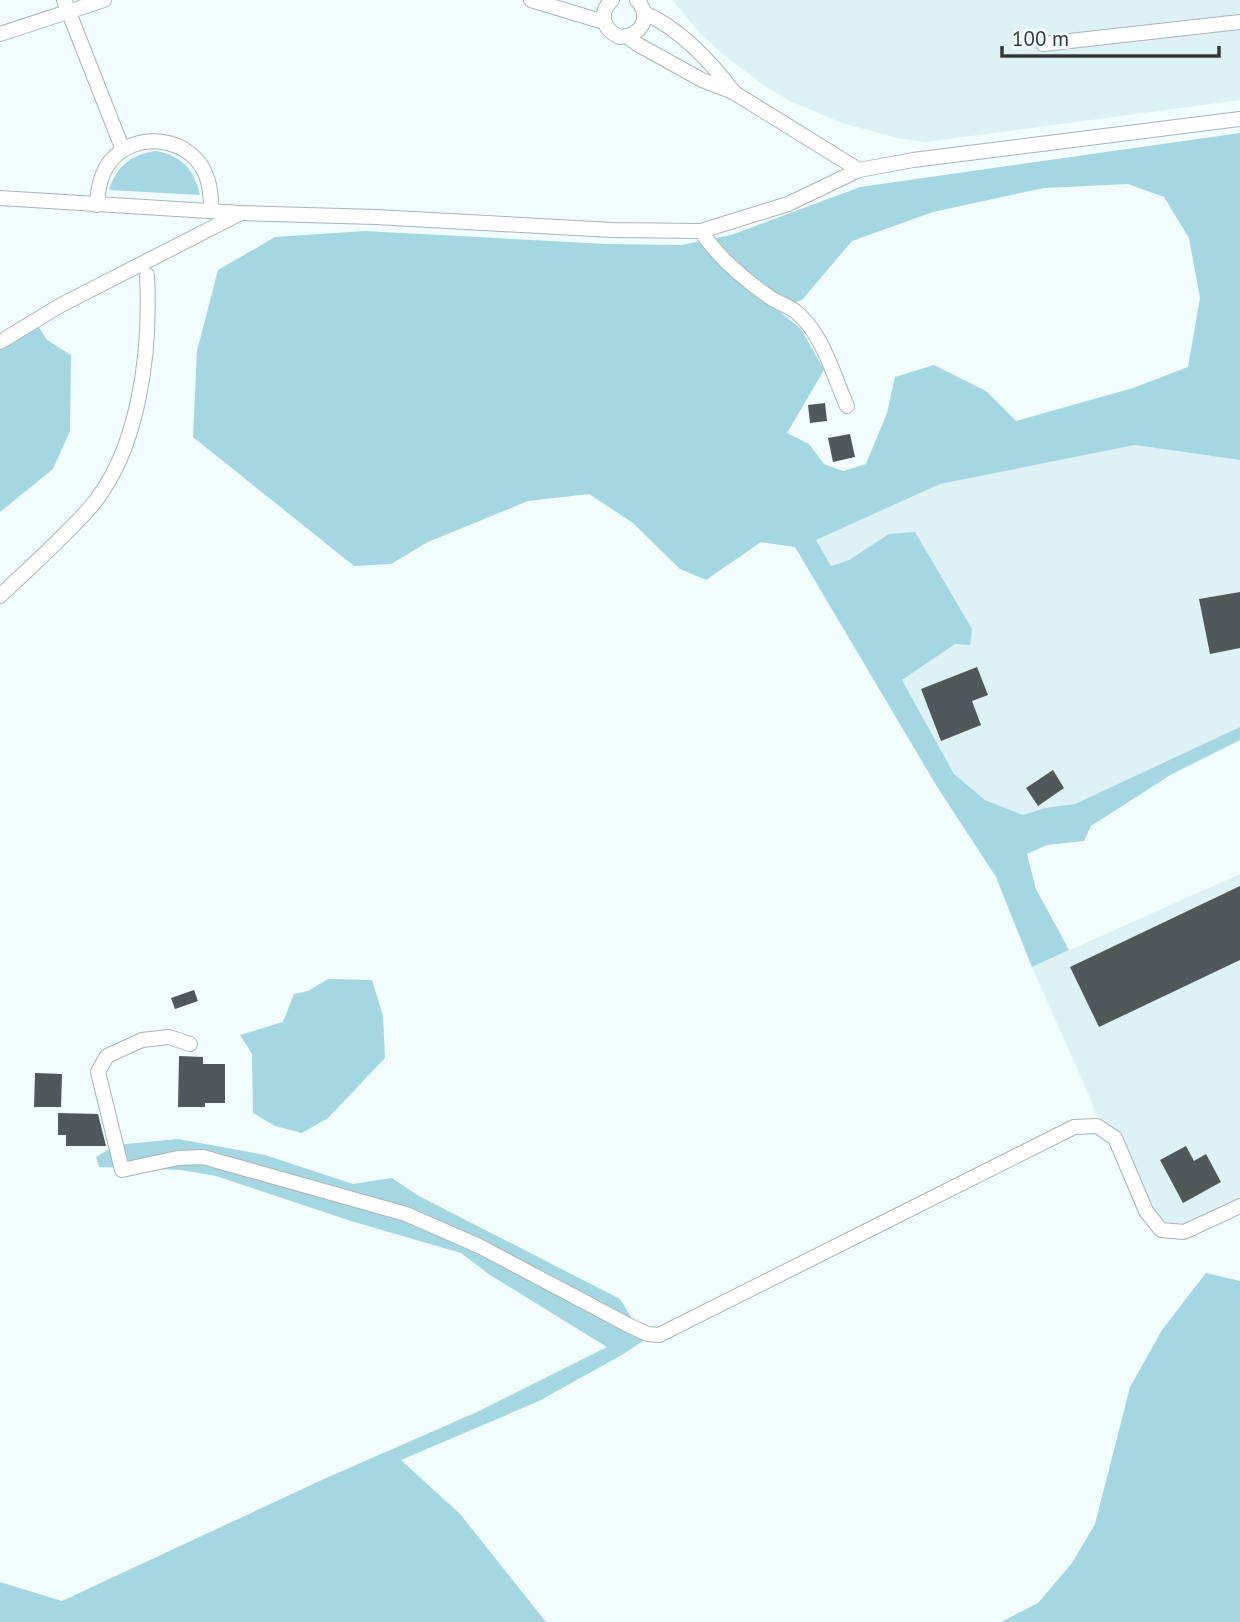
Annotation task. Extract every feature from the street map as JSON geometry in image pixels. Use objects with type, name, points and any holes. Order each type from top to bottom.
[{"type":"street","points":[[0,34],[66,6],[104,0]]},
{"type":"street","points":[[531,0],[604,22],[613,34],[628,37],[702,80],[733,92],[859,170]]},
{"type":"street","points":[[604,22],[605,8],[612,0]]},
{"type":"street","points":[[66,6],[123,150]]},
{"type":"street","points":[[628,37],[641,28],[641,6]]},
{"type":"street","points":[[641,6],[715,66],[733,92]]},
{"type":"street","points":[[1043,44],[1240,22]]},
{"type":"street","points":[[0,198],[241,213],[376,217],[612,230],[701,231],[788,204],[859,170],[913,160],[1240,119]]},
{"type":"street","points":[[97,205],[103,174],[111,161],[123,150],[138,143],[155,140],[172,143],[187,151],[199,163],[207,178],[211,211]]},
{"type":"street","points":[[0,342],[61,305],[241,213]]},
{"type":"street","points":[[701,231],[713,250],[727,263],[773,300],[794,311],[814,332],[847,406]]},
{"type":"street","points":[[0,596],[90,509],[118,462],[139,401],[149,305],[147,275]]},
{"type":"street","points":[[190,1044],[169,1037],[142,1040],[107,1056],[99,1072],[122,1170],[178,1158],[203,1157],[406,1214],[479,1247],[648,1334],[659,1335],[1074,1128],[1097,1126],[1115,1138],[1146,1211],[1161,1230],[1184,1232],[1240,1206]]},
{"type":"shaded area","points":[[672,0],[1240,0],[1240,100],[926,142],[897,138],[842,123],[790,101],[765,86],[721,53]]},
{"type":"shaded area","points":[[1240,133],[1240,460],[1135,445],[940,484],[816,540],[831,566],[849,560],[889,534],[915,532],[972,629],[970,645],[955,644],[902,680],[954,774],[985,800],[1023,815],[1045,808],[1075,804],[1240,727],[1240,740],[1172,774],[1091,826],[1084,841],[1047,845],[1027,854],[1036,889],[1069,950],[1032,967],[996,877],[936,785],[795,547],[761,542],[706,580],[680,569],[633,523],[589,494],[528,501],[428,542],[391,564],[354,566],[193,437],[197,351],[218,270],[275,237],[365,231],[606,244],[681,245],[731,235],[860,187]],"holes":[[[1128,184],[1164,197],[1189,238],[1200,298],[1188,367],[1133,388],[1016,421],[986,391],[934,365],[895,377],[887,413],[866,464],[843,471],[824,464],[809,444],[787,433],[824,370],[801,329],[775,308],[802,300],[852,241],[933,212],[1044,188]]]},
{"type":"shaded area","points":[[155,151],[172,156],[185,165],[194,178],[200,195],[109,190],[125,163]]},
{"type":"shaded area","points":[[35,321],[47,340],[71,355],[70,431],[53,469],[0,512],[0,335]]},
{"type":"shaded area","points":[[1135,445],[1240,460],[1240,727],[1075,804],[1045,808],[1023,815],[985,800],[954,774],[902,680],[955,643],[889,534],[849,560],[831,566],[816,540],[940,484]]},
{"type":"shaded area","points":[[1240,874],[1240,1200],[1181,1226],[1164,1225],[1149,1206],[1119,1136],[1095,1113],[1032,967]]},
{"type":"shaded area","points":[[328,979],[372,980],[383,1016],[385,1058],[328,1118],[302,1133],[275,1126],[253,1113],[252,1054],[240,1035],[283,1022],[294,994],[308,991]]},
{"type":"shaded area","points":[[178,1139],[265,1155],[353,1184],[392,1178],[417,1195],[620,1299],[636,1325],[657,1332],[539,1401],[401,1460],[460,1514],[546,1622],[0,1622],[0,1582],[62,1601],[324,1479],[477,1412],[607,1347],[490,1275],[461,1253],[351,1221],[216,1176],[181,1170],[99,1167],[96,1157],[116,1145]]},
{"type":"shaded area","points":[[1206,1273],[1240,1281],[1240,1622],[1001,1622],[1038,1603],[1072,1563],[1095,1524],[1130,1387],[1162,1330]]},
{"type":"building","points":[[825,403],[827,421],[810,423],[808,405]]},
{"type":"building","points":[[850,434],[855,457],[833,462],[828,438]]},
{"type":"building","points":[[1240,592],[1240,648],[1210,654],[1199,599]]},
{"type":"building","points":[[977,667],[988,695],[972,701],[981,725],[941,741],[921,689]]},
{"type":"building","points":[[1053,770],[1064,788],[1038,806],[1026,788]]},
{"type":"building","points":[[1240,886],[1240,960],[1099,1027],[1070,967]]},
{"type":"building","points":[[194,990],[198,1001],[175,1009],[171,998]]},
{"type":"building","points":[[179,1056],[203,1057],[203,1064],[225,1064],[225,1103],[205,1103],[205,1107],[178,1107]]},
{"type":"building","points":[[35,1073],[62,1074],[61,1107],[34,1107]]},
{"type":"building","points":[[58,1113],[98,1114],[106,1146],[66,1146],[66,1135],[58,1135]]},
{"type":"building","points":[[1186,1146],[1194,1161],[1206,1154],[1221,1182],[1183,1203],[1160,1160]]}]
